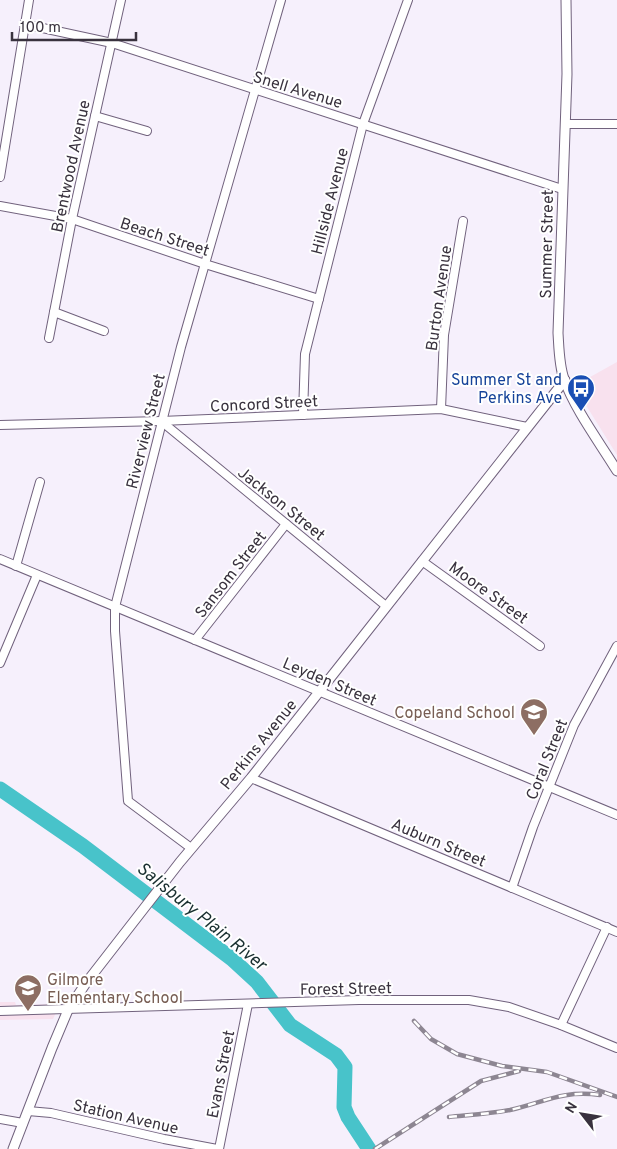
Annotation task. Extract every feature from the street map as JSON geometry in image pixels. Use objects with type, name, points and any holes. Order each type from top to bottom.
[{"type":"street","points":[[0,177],[29,0]]},
{"type":"street","name":"Brentwood Avenue","points":[[49,338],[72,219],[121,0]]},
{"type":"street","name":"Riverview Street","points":[[191,848],[128,801],[115,636],[115,607],[161,421],[281,0]]},
{"type":"street","name":"Hillside Avenue","points":[[303,415],[305,354],[363,124],[408,0]]},
{"type":"street","name":"Summer Street","points":[[564,1],[567,74],[558,333],[561,368],[564,380],[579,410],[617,471]]},
{"type":"street","name":"Snell Avenue","points":[[24,24],[112,43],[562,189]]},
{"type":"street","points":[[95,116],[147,131]]},
{"type":"street","points":[[565,124],[617,124]]},
{"type":"street","name":"Beach Street","points":[[0,206],[72,219],[205,264],[319,299]]},
{"type":"street","name":"Burton Avenue","points":[[441,409],[444,335],[463,221]]},
{"type":"street","points":[[54,312],[104,331]]},
{"type":"street","name":"Perkins Avenue","points":[[13,1149],[68,1010],[86,983],[191,848],[319,692],[564,380]]},
{"type":"street","name":"Concord Street","points":[[0,425],[161,421],[441,409],[527,427]]},
{"type":"street","name":"Jackson Street","points":[[161,421],[386,606]]},
{"type":"street","points":[[16,566],[40,482]]},
{"type":"street","name":"Sansom Street","points":[[195,640],[286,524]]},
{"type":"street","name":"Leyden Street","points":[[0,559],[617,815]]},
{"type":"street","name":"Moore Street","points":[[422,560],[540,646]]},
{"type":"street","points":[[0,663],[37,575]]},
{"type":"street","name":"Coral Street","points":[[512,888],[574,725],[617,646]]},
{"type":"street","name":"Auburn Street","points":[[250,778],[617,932]]},
{"type":"street","points":[[561,1025],[607,927]]},
{"type":"street","name":"Forest Street","points":[[0,1011],[286,1002],[469,1000],[509,1007],[561,1025],[617,1048]]},
{"type":"street","name":"Evans Street","points":[[218,1149],[248,1004]]},
{"type":"street","name":"Station Avenue","points":[[28,1111],[51,1113],[164,1139],[218,1149]]},
{"type":"street","points":[[0,1119],[23,1123]]},
{"type":"shaded area","points":[[617,362],[617,455],[574,386]]},
{"type":"shaded area","name":"Gilmore Elementary School","points":[[0,1002],[15,1002],[16,1005],[60,1004],[53,1019],[0,1020]]},
{"type":"waterway","name":"Salisbury Plain River","points":[[0,789],[83,846],[232,959],[257,982],[290,1025],[336,1055],[345,1067],[344,1107],[348,1117],[369,1149]]},
{"type":"railway","points":[[414,1021],[431,1039],[457,1054],[502,1066],[547,1072],[617,1097]]},
{"type":"railway","points":[[375,1149],[481,1081],[519,1071]]},
{"type":"railway","points":[[449,1117],[510,1110],[564,1095],[600,1095]]},
{"type":"place","name":"Summer St and Perkins Ave","points":[[581,412]]},
{"type":"place","name":"Copeland School","points":[[534,736]]},
{"type":"place","name":"Gilmore Elementary School","points":[[28,1012]]}]
